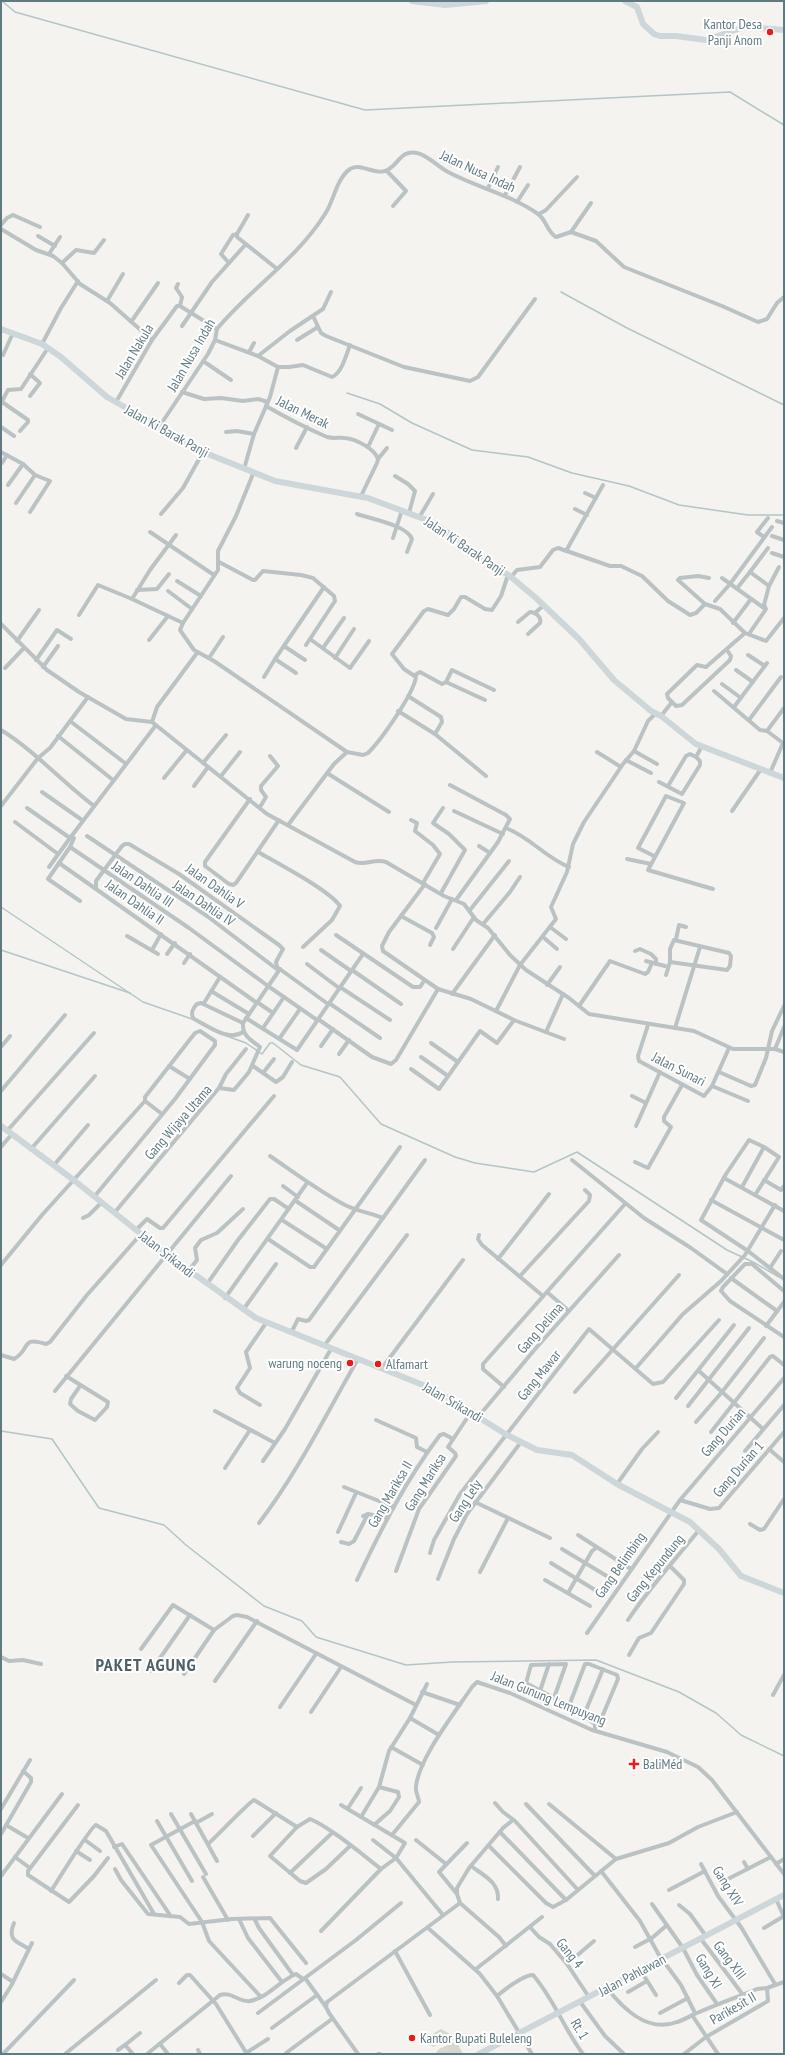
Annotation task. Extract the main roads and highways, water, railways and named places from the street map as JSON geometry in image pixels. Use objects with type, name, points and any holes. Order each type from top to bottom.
[{"type":"waterway","points":[[2,1],[15,12],[365,110],[730,92],[784,125]]},
{"type":"waterway","points":[[561,292],[627,328],[784,405]]},
{"type":"waterway","points":[[347,393],[380,404],[412,423],[472,450],[528,457],[572,473],[629,486],[679,505],[748,515],[784,515]]},
{"type":"waterway","points":[[1,907],[143,1002],[192,1019]]},
{"type":"waterway","points":[[1,950],[130,993]]},
{"type":"waterway","points":[[224,1035],[246,1043],[262,1054],[270,1043],[273,1043],[301,1065],[340,1077],[381,1124],[455,1157],[475,1163],[534,1172],[577,1152],[727,1250],[753,1262],[779,1277]]},
{"type":"waterway","points":[[1,1431],[52,1439],[99,1508],[164,1525],[186,1545],[264,1606],[302,1621],[316,1637],[406,1665],[452,1662],[596,1660],[679,1692],[716,1713],[741,1735],[784,1756]]},
{"type":"place","name":"Kantor Desa Panji Anom","points":[[770,32]]},
{"type":"place","name":"warung noceng","points":[[350,1363]]},
{"type":"place","name":"Alfamart","points":[[378,1364]]},
{"type":"place","name":"BaliMéd","points":[[634,1764]]},
{"type":"place","name":"Kantor Bupati Buleleng","points":[[412,2038]]},
{"type":"district","name":"PAKET AGUNG","points":[[146,1665]]}]
